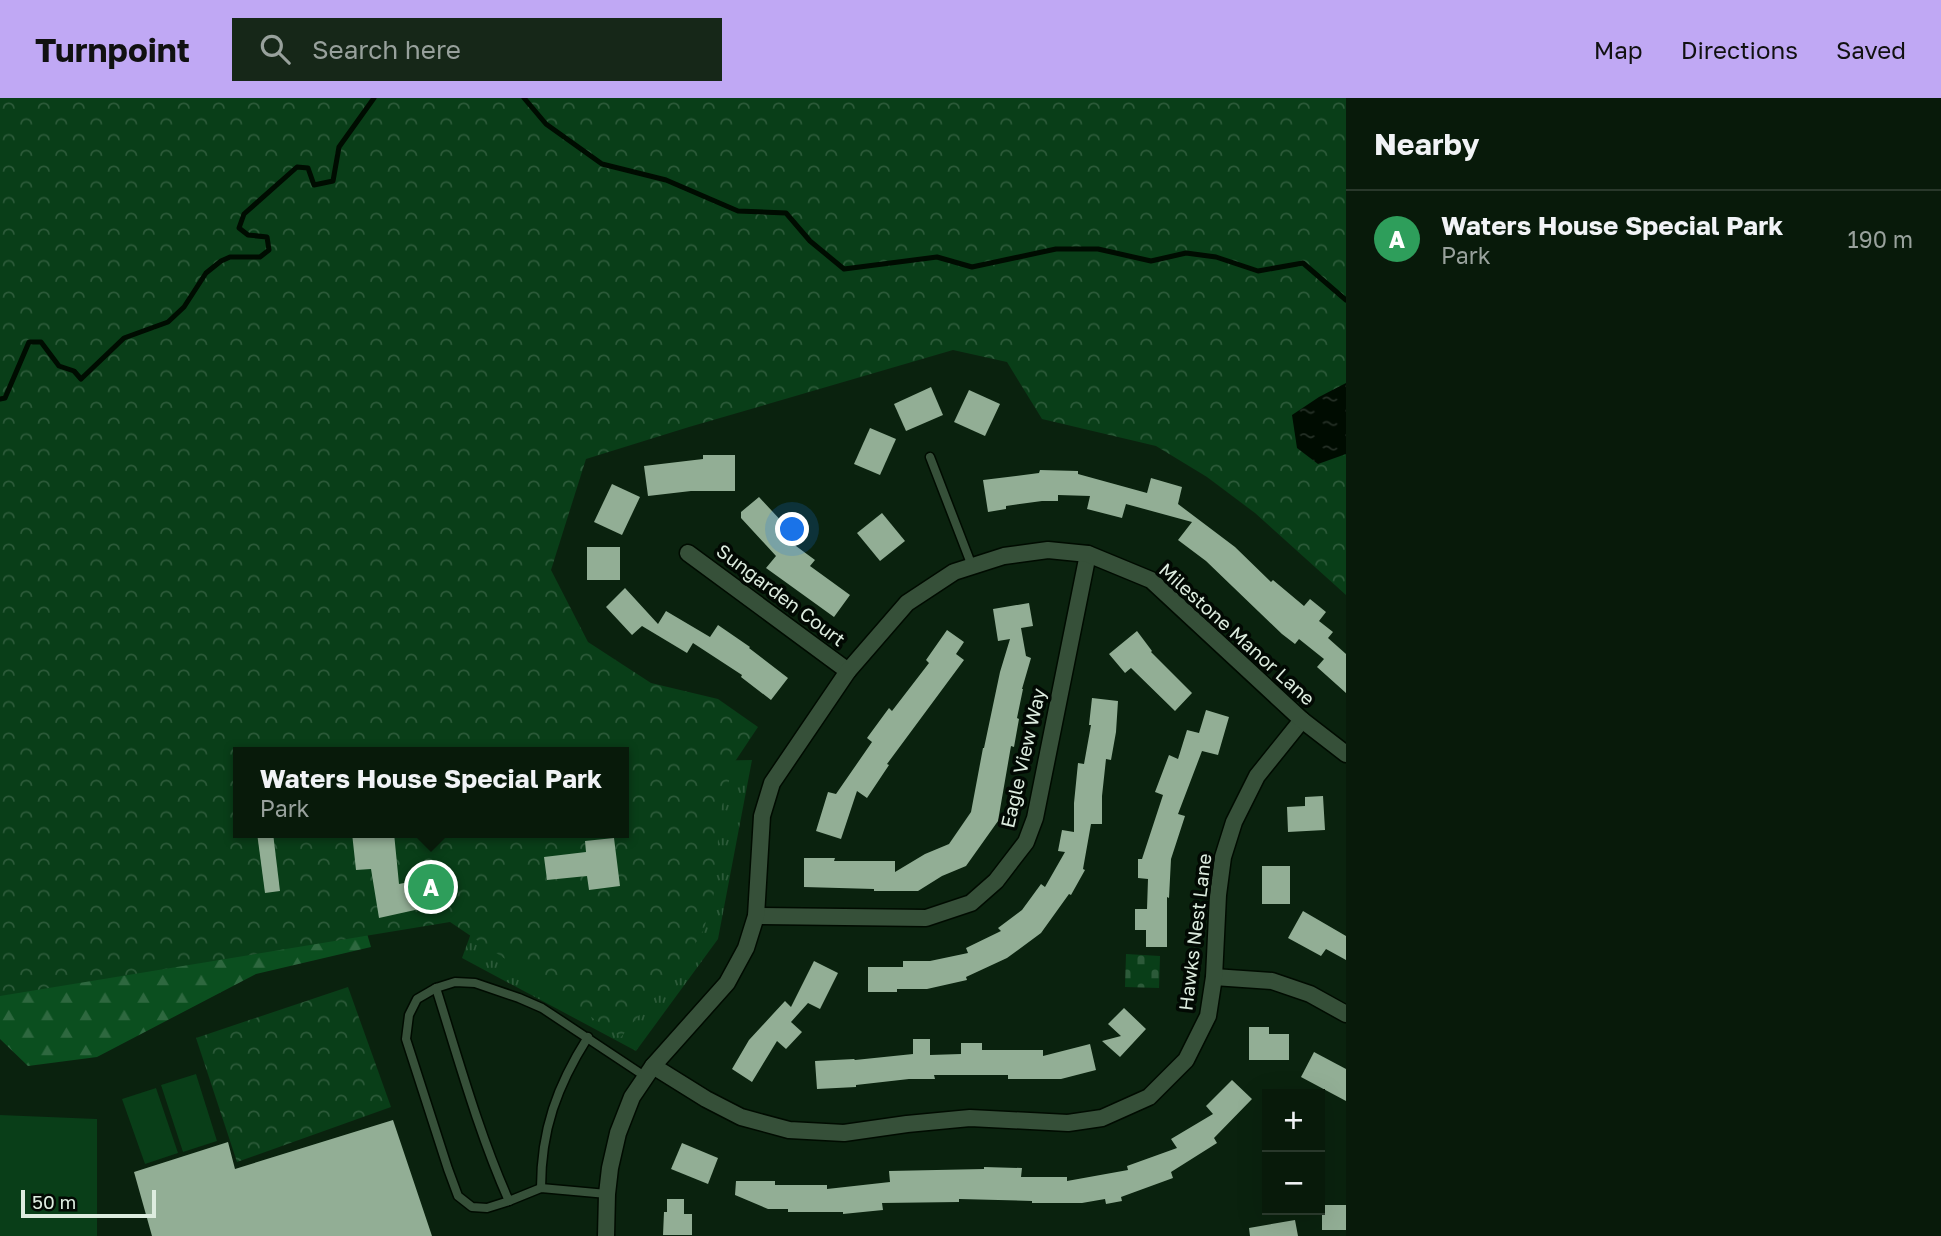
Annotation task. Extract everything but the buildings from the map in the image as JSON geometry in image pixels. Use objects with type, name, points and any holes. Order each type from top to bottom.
[{"type":"street","name":"Milestone Manor Lane","points":[[606,1236],[610,1168],[618,1133],[632,1097],[650,1072],[727,983],[746,947],[756,916],[762,816],[772,783],[848,671],[907,603],[954,572],[1004,556],[1048,550],[1088,554],[1151,580],[1302,720],[1346,754]]},
{"type":"street","name":"Sungarden Court","points":[[688,553],[848,671]]},
{"type":"street","name":"Eagle View Way","points":[[756,916],[926,918],[971,903],[996,881],[1026,842],[1035,818],[1088,554]]},
{"type":"street","name":"Hawks Nest Lane","points":[[650,1072],[741,1117],[789,1130],[844,1133],[970,1118],[1068,1123],[1102,1118],[1149,1097],[1186,1060],[1208,1016],[1214,977],[1218,895],[1223,857],[1234,822],[1257,776],[1302,720]]},
{"type":"street","points":[[1214,977],[1272,981],[1310,994],[1346,1014]]},
{"type":"lane","points":[[930,457],[972,566]]},
{"type":"lane","points":[[607,1194],[541,1188],[487,1208],[472,1207],[458,1196],[406,1039],[409,1015],[417,999],[436,988],[455,982],[475,983],[542,1008],[650,1072]]},
{"type":"lane","points":[[436,988],[499,1180],[509,1201]]},
{"type":"lane","points":[[541,1188],[541,1161],[547,1128],[558,1093],[588,1037]]},
{"type":"green space","points":[[0,98],[1346,98],[1346,595],[1255,513],[1207,477],[1156,446],[1042,419],[1007,362],[953,350],[586,459],[551,570],[588,642],[651,683],[718,699],[758,727],[734,763],[720,813],[714,893],[704,929],[684,963],[621,1037],[450,922],[0,996]]},
{"type":"green space","points":[[0,458],[241,910],[360,910],[371,947],[256,974],[97,1057],[28,1066],[0,1039]]},
{"type":"green space","points":[[752,760],[718,939],[636,1051],[462,958],[501,851],[590,838],[629,838],[629,828],[694,761]]},
{"type":"green space","points":[[1126,954],[1160,956],[1159,988],[1125,987]]},
{"type":"green space","points":[[348,987],[391,1107],[237,1162],[196,1038]]},
{"type":"green space","points":[[196,1074],[217,1141],[183,1152],[161,1085]]},
{"type":"green space","points":[[156,1088],[178,1153],[145,1164],[122,1099]]},
{"type":"green space","points":[[0,1115],[97,1119],[97,1236],[0,1236]]},
{"type":"water","points":[[1346,383],[1346,454],[1318,464],[1297,448],[1292,415]]},
{"type":"waterway","points":[[0,399],[5,398],[29,342],[41,342],[59,366],[74,371],[81,379],[124,338],[168,322],[184,307],[206,273],[221,261],[230,257],[260,257],[269,250],[267,237],[248,235],[239,228],[244,214],[297,167],[308,168],[314,185],[333,181],[339,147],[374,98]]},
{"type":"waterway","points":[[524,98],[546,124],[602,164],[666,180],[738,211],[786,213],[810,241],[844,269],[937,257],[972,267],[1056,249],[1098,249],[1151,261],[1186,253],[1216,257],[1258,271],[1303,263],[1346,300]]},
{"type":"place","name":"Waters House Special Park","points":[[431,887]]}]
